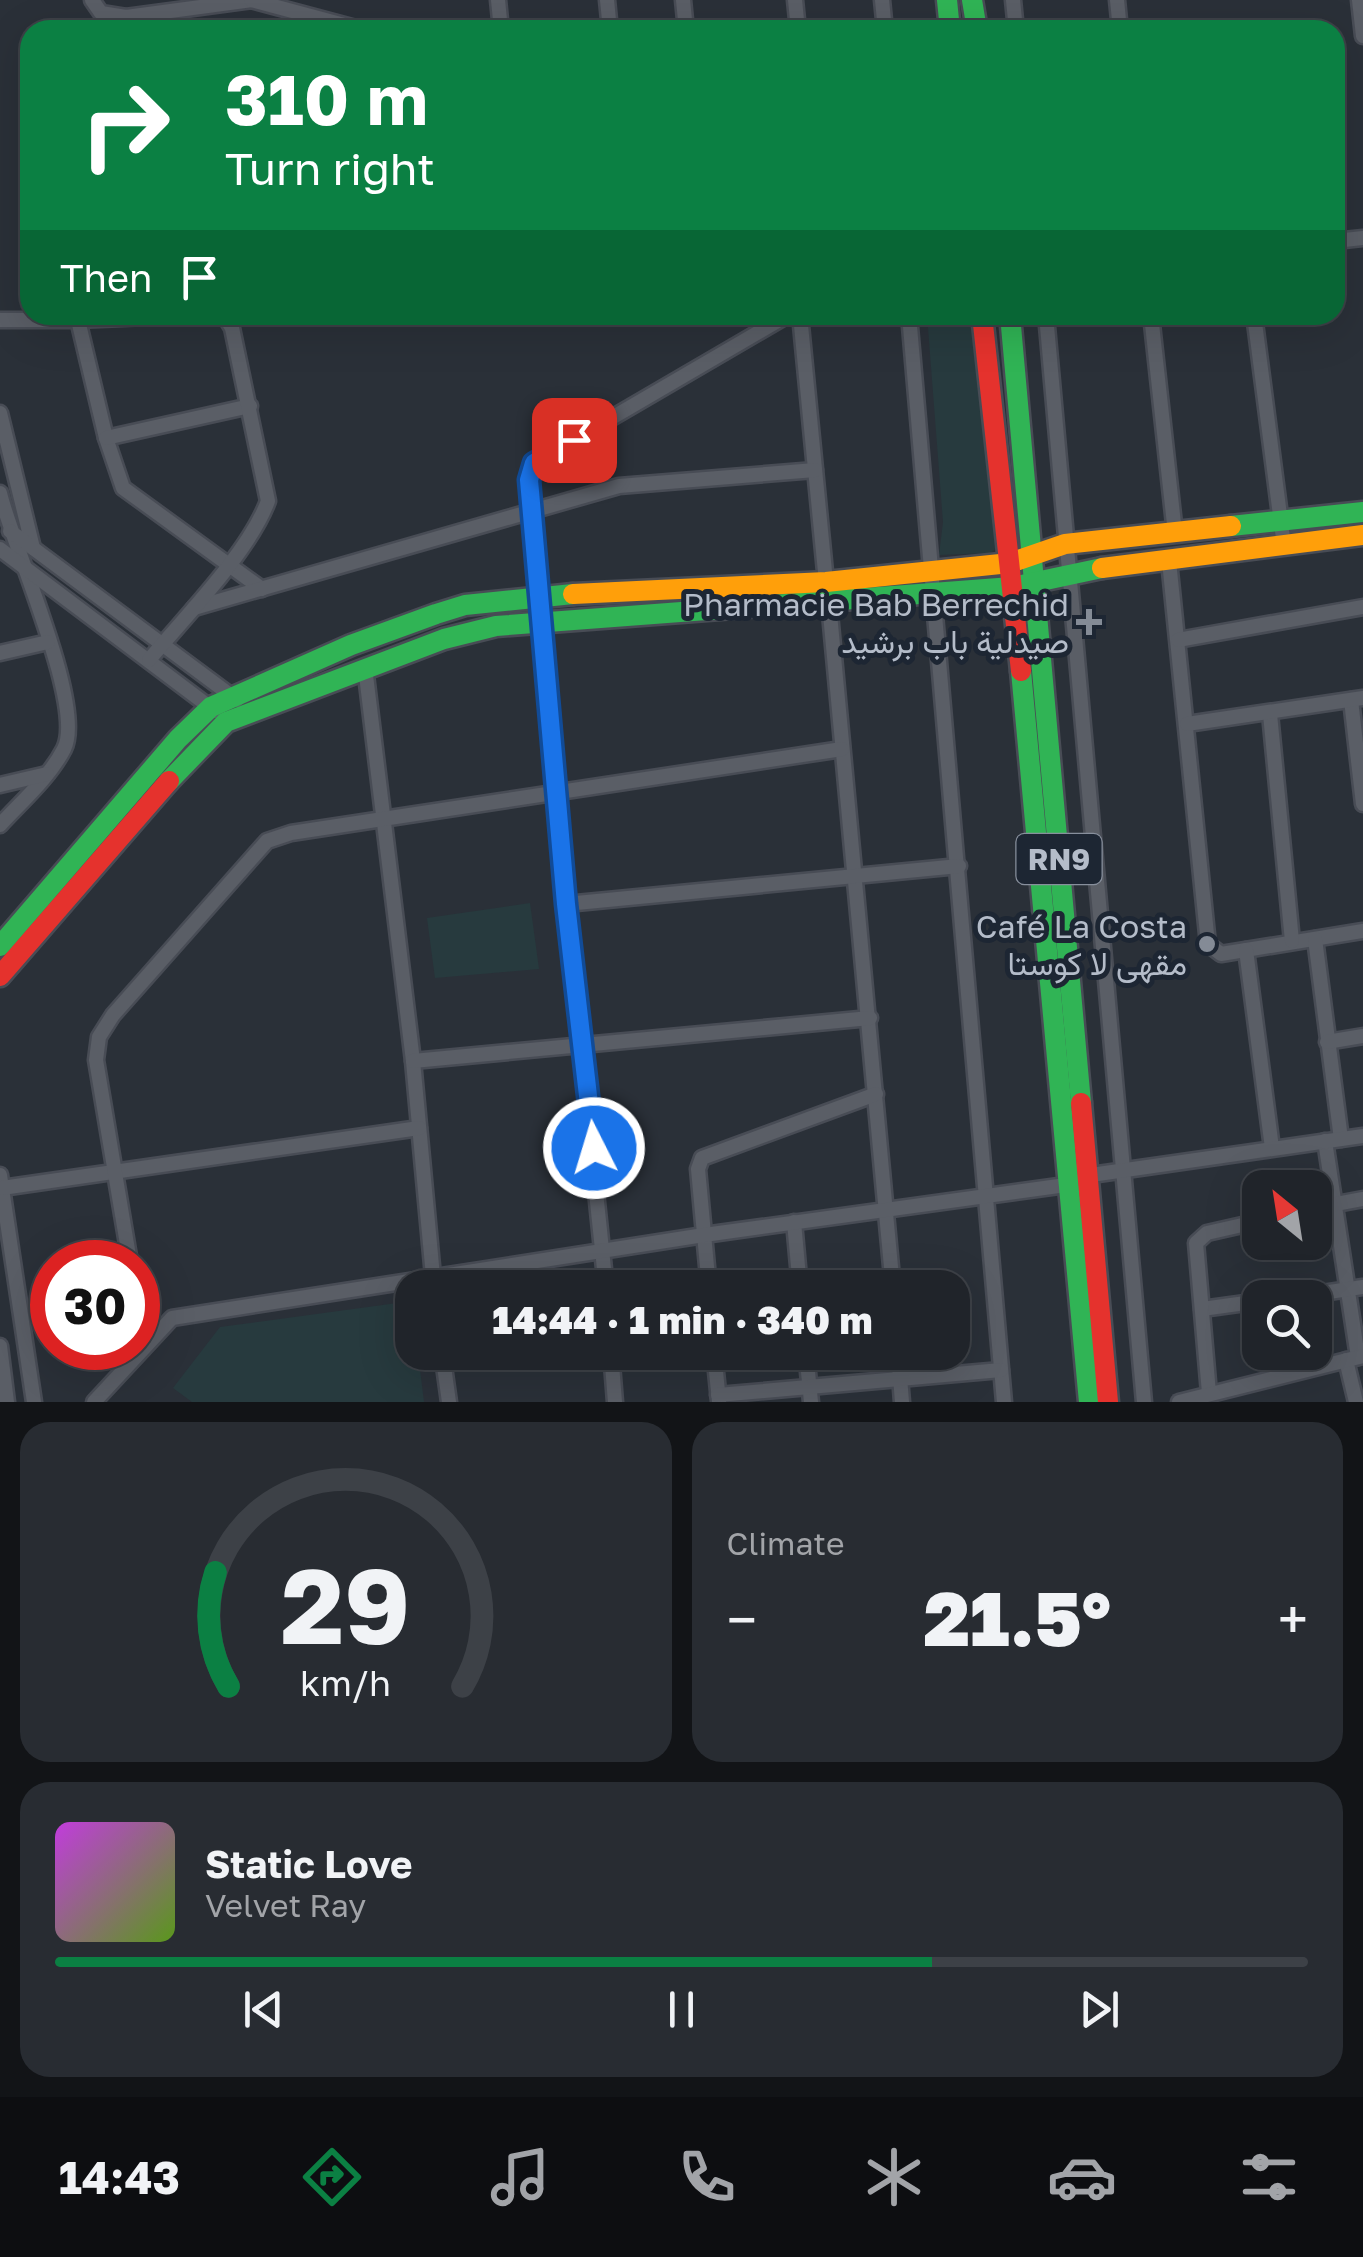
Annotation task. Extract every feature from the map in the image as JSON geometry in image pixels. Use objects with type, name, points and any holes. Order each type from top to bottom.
[{"type":"main road","name":"RN9","points":[[983,325],[1075,1181],[1108,1402]]},
{"type":"main road","name":"RN9","points":[[1011,325],[1036,581],[1089,1402]]},
{"type":"main road","points":[[0,946],[178,739],[218,714],[250,710],[470,631],[827,592],[932,569],[1010,563],[1065,544],[1363,512]]},
{"type":"main road","points":[[0,976],[185,762],[232,696],[436,614],[480,603],[542,596],[827,592],[934,596],[1012,587],[1070,572],[1363,535]]},
{"type":"street","points":[[92,0],[101,13],[126,16],[252,0],[325,20]]},
{"type":"street","points":[[1359,0],[1363,36]]},
{"type":"street","points":[[79,325],[106,438],[123,488],[262,589]]},
{"type":"street","points":[[150,660],[194,608],[268,501],[230,325]]},
{"type":"street","points":[[604,1270],[584,1045],[566,904],[530,470],[534,463],[771,325]]},
{"type":"street","points":[[801,325],[857,878],[891,1270]]},
{"type":"street","points":[[911,325],[959,866],[982,1194],[1004,1402]]},
{"type":"street","points":[[1047,325],[1144,1402]]},
{"type":"street","points":[[1152,325],[1175,533]]},
{"type":"street","points":[[1255,325],[1284,546]]},
{"type":"street","points":[[106,438],[250,406]]},
{"type":"street","points":[[0,413],[32,547],[48,642],[70,726],[65,748],[0,826]]},
{"type":"street","points":[[194,608],[532,510],[652,480],[815,470]]},
{"type":"street","points":[[0,493],[4,526],[37,586],[150,660],[218,714]]},
{"type":"street","points":[[4,526],[250,710]]},
{"type":"street","points":[[0,549],[23,565]]},
{"type":"street","points":[[1168,561],[1208,944],[1222,954],[1363,932]]},
{"type":"street","points":[[1178,640],[1363,607]]},
{"type":"street","points":[[0,654],[48,642]]},
{"type":"street","points":[[365,667],[414,1061],[432,1270]]},
{"type":"street","points":[[1186,724],[1357,699],[1363,804]]},
{"type":"street","points":[[1270,714],[1292,942]]},
{"type":"street","points":[[126,1240],[96,1060],[105,1026],[262,845],[281,835],[383,818],[842,749]]},
{"type":"street","points":[[0,785],[46,774]]},
{"type":"street","points":[[566,904],[959,866]]},
{"type":"street","points":[[1316,939],[1328,1042],[1334,1204],[1356,1358],[1356,1402]]},
{"type":"street","points":[[1246,950],[1272,1148]]},
{"type":"street","points":[[414,1061],[870,1018]]},
{"type":"street","points":[[1328,1042],[1363,1036]]},
{"type":"street","points":[[707,1270],[698,1169],[702,1158],[876,1094]]},
{"type":"street","points":[[34,1402],[1,1181],[114,1173],[419,1128]]},
{"type":"street","points":[[504,1270],[704,1235],[1363,1136]]},
{"type":"street","points":[[1334,1204],[1363,1200]]},
{"type":"street","points":[[794,1222],[798,1270]]},
{"type":"street","points":[[1219,1395],[1195,1254],[1198,1240],[1242,1227]]},
{"type":"street","points":[[1332,1292],[1363,1287]]},
{"type":"street","points":[[160,1330],[172,1318],[395,1288]]},
{"type":"street","points":[[1202,1310],[1242,1304]]},
{"type":"street","points":[[0,1346],[8,1402]]},
{"type":"street","points":[[1179,1402],[1356,1358]]},
{"type":"street","points":[[94,1402],[122,1370]]},
{"type":"street","points":[[445,1370],[449,1402]]},
{"type":"street","points":[[613,1370],[616,1402]]},
{"type":"street","points":[[716,1370],[718,1399],[810,1394],[900,1379],[1001,1370]]},
{"type":"street","points":[[899,1370],[902,1402]]},
{"type":"green space","points":[[928,325],[980,325],[997,548],[990,553],[939,555],[943,522]]},
{"type":"green space","points":[[530,903],[539,969],[435,978],[427,918]]},
{"type":"green space","points":[[395,1303],[395,1370],[420,1370],[424,1402],[192,1402],[173,1388],[220,1327]]},
{"type":"traffic: fast","points":[[947,0],[949,20]]},
{"type":"traffic: fast","points":[[972,0],[975,20]]},
{"type":"traffic: fast","points":[[1011,325],[1081,1103]]},
{"type":"traffic: fast","points":[[1231,526],[1363,512]]},
{"type":"traffic: fast","points":[[169,781],[226,722],[444,639],[496,626],[1012,587],[1102,568]]},
{"type":"traffic: fast","points":[[0,946],[178,739],[211,707],[351,645],[436,614],[465,605],[573,594]]},
{"type":"traffic: fast","points":[[1021,671],[1089,1402]]},
{"type":"traffic: slow","points":[[573,594],[826,582],[1010,563],[1065,544],[1231,526]]},
{"type":"traffic: slow","points":[[1102,568],[1363,535]]},
{"type":"traffic: jam","points":[[983,325],[1021,671]]},
{"type":"traffic: jam","points":[[0,976],[169,781]]},
{"type":"traffic: jam","points":[[1081,1103],[1108,1402]]},
{"type":"place","name":"Pharmacie Bab Berrechid صيدلية باب برشيد","points":[[1089,622]]},
{"type":"place","name":"Café La Costa مقهى لا كوستا","points":[[1207,944]]},
{"type":"route","points":[[574,440],[534,463],[529,480],[545,622],[566,904],[594,1148]]}]
